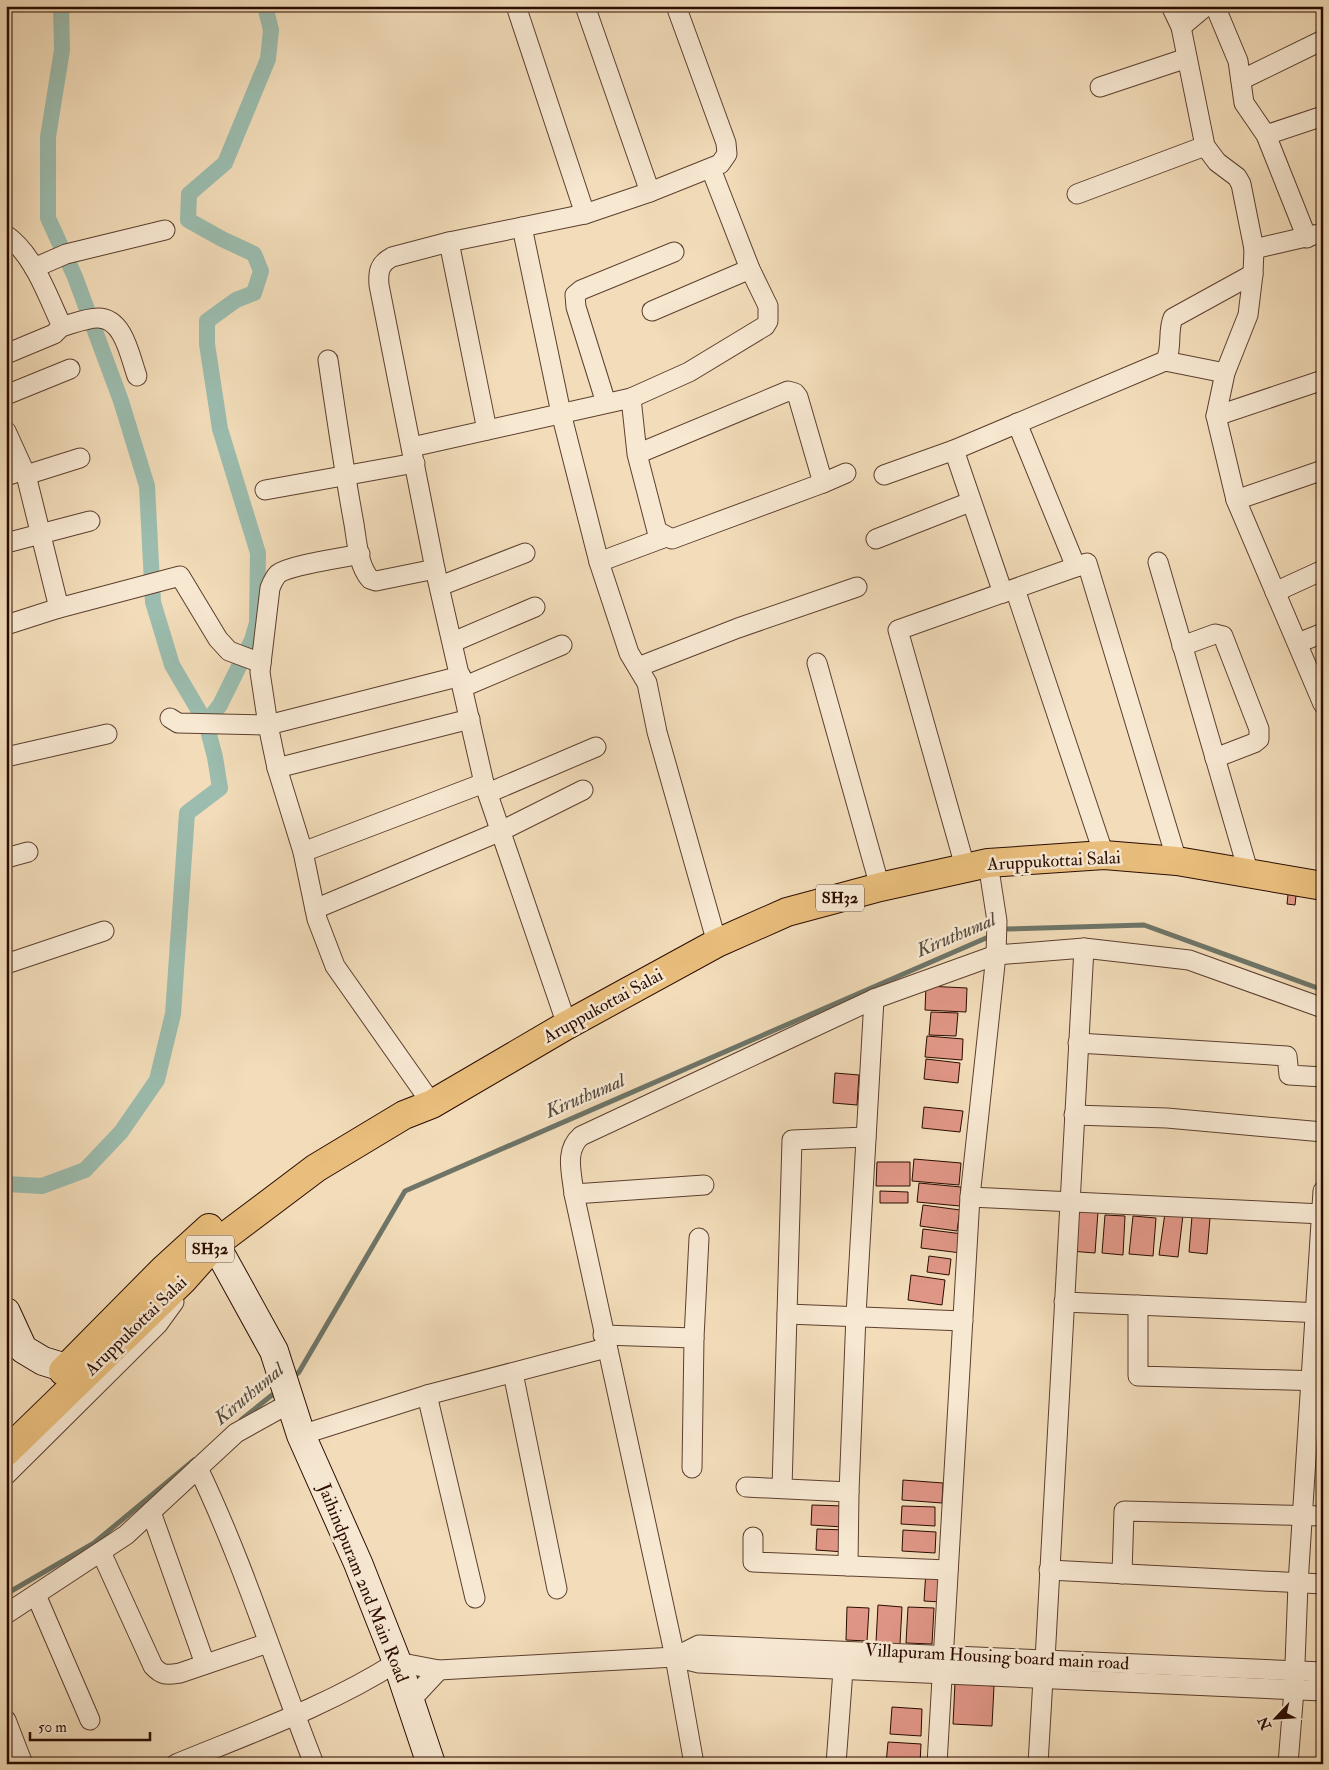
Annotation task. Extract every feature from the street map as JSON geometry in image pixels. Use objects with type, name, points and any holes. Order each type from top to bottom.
[{"type":"main road","name":"Aruppukottai Salai","points":[[10,1448],[183,1280],[215,1244],[316,1168],[404,1115],[432,1104],[568,1025],[717,943],[787,912],[880,887],[977,866],[1104,855],[1177,860],[1323,886]]},
{"type":"main road","points":[[10,1448],[35,1405],[66,1368],[164,1269],[208,1229],[316,1153],[349,1135],[404,1115]]},
{"type":"street","points":[[516,6],[585,214]]},
{"type":"street","points":[[584,6],[650,192]]},
{"type":"street","points":[[568,1025],[486,788],[438,578],[379,286],[378,272],[383,261],[392,257],[449,242],[585,214],[650,192],[711,168],[724,160],[727,154],[726,143],[676,6]]},
{"type":"street","points":[[1170,6],[1181,27],[1206,146],[1217,162],[1237,177],[1241,184],[1254,249],[1248,316],[1225,373],[1216,416],[1236,500],[1321,696]]},
{"type":"street","points":[[1181,27],[1206,6]]},
{"type":"street","points":[[1215,6],[1238,61],[1244,103],[1266,135],[1315,236],[1254,249]]},
{"type":"street","points":[[1241,80],[1323,40]]},
{"type":"street","points":[[1100,87],[1188,58]]},
{"type":"street","points":[[1266,135],[1322,118]]},
{"type":"street","points":[[1077,194],[1206,146]]},
{"type":"street","points":[[265,490],[345,475],[487,430],[631,398],[689,372],[765,326],[768,321],[768,306],[750,269],[711,168]]},
{"type":"street","points":[[522,227],[561,413],[599,562],[629,653],[647,683],[657,732],[717,943]]},
{"type":"street","points":[[34,268],[59,257],[165,230]]},
{"type":"street","points":[[6,235],[23,250],[34,268],[60,322],[69,325]]},
{"type":"street","points":[[449,242],[487,430]]},
{"type":"street","points":[[606,403],[576,307],[576,294],[581,290],[674,252]]},
{"type":"street","points":[[652,312],[750,269]]},
{"type":"street","points":[[1165,361],[1169,353],[1170,325],[1173,318],[1253,274]]},
{"type":"street","points":[[6,354],[54,334],[69,325],[96,318],[105,319],[116,325],[137,376]]},
{"type":"street","points":[[328,360],[345,475],[360,554],[364,569],[370,579],[376,581],[438,578],[525,553]]},
{"type":"street","points":[[884,475],[954,450],[1165,361],[1225,373]]},
{"type":"street","points":[[6,394],[70,369]]},
{"type":"street","points":[[1216,416],[1323,380]]},
{"type":"street","points":[[637,454],[788,391],[798,397],[823,483]]},
{"type":"street","points":[[631,398],[637,454],[657,531],[666,538],[672,539],[684,536],[846,473]]},
{"type":"street","points":[[1017,423],[1076,567]]},
{"type":"street","points":[[6,431],[19,474],[41,533],[60,608]]},
{"type":"street","points":[[954,450],[970,502],[1009,591],[1104,855]]},
{"type":"street","points":[[19,474],[80,458]]},
{"type":"street","points":[[1236,500],[1323,470]]},
{"type":"street","points":[[876,539],[970,502]]},
{"type":"street","points":[[6,543],[90,521]]},
{"type":"street","points":[[599,562],[666,538]]},
{"type":"street","points":[[360,554],[292,569],[280,573],[274,579],[270,588],[255,662],[260,672],[277,768],[303,852],[315,909],[335,966],[432,1104]]},
{"type":"street","points":[[1158,562],[1249,874]]},
{"type":"street","points":[[937,1764],[944,1674],[948,1570],[970,1197],[996,949],[997,922],[898,630],[1087,563],[1177,860]]},
{"type":"street","points":[[1275,592],[1323,570]]},
{"type":"street","points":[[6,625],[60,608],[178,576],[182,577],[210,627],[230,651],[255,662]]},
{"type":"street","points":[[638,667],[738,628],[857,587]]},
{"type":"street","points":[[453,642],[535,607]]},
{"type":"street","points":[[1182,646],[1215,634],[1224,636],[1260,728],[1259,739],[1254,744],[1215,758]]},
{"type":"street","points":[[1298,643],[1323,634]]},
{"type":"street","points":[[170,718],[178,722],[268,725],[462,682],[562,645]]},
{"type":"street","points":[[817,663],[880,887]]},
{"type":"street","points":[[277,768],[470,719]]},
{"type":"street","points":[[6,757],[107,734]]},
{"type":"street","points":[[303,852],[596,747]]},
{"type":"street","points":[[315,909],[501,831],[582,790]]},
{"type":"street","points":[[6,858],[28,852]]},
{"type":"street","points":[[6,964],[104,931]]},
{"type":"street","points":[[1045,1660],[1084,948]]},
{"type":"street","points":[[694,1764],[675,1656],[604,1342],[574,1194],[570,1153],[573,1143],[581,1136],[874,999],[996,949],[1084,948],[1189,960],[1323,1008]]},
{"type":"street","points":[[848,1566],[856,1315],[874,999]]},
{"type":"street","points":[[1078,1042],[1288,1056],[1289,1075],[1323,1077]]},
{"type":"street","points":[[1074,1115],[1167,1118],[1323,1132]]},
{"type":"street","points":[[782,1488],[792,1140],[866,1137]]},
{"type":"street","points":[[574,1194],[704,1185]]},
{"type":"street","points":[[1288,1764],[1294,1690],[1303,1515],[1317,1381],[1323,1191]]},
{"type":"street","points":[[970,1197],[1322,1214]]},
{"type":"street","points":[[692,1468],[694,1338],[699,1238]]},
{"type":"street","name":"Jaihindpuram 2nd Main Road","points":[[215,1244],[274,1351],[301,1435],[358,1563],[396,1662],[431,1764]]},
{"type":"street","points":[[6,1475],[158,1324],[178,1296],[183,1280]]},
{"type":"street","points":[[1064,1302],[1319,1313]]},
{"type":"street","points":[[1138,1305],[1138,1376],[1317,1381]]},
{"type":"street","points":[[6,1312],[23,1349],[43,1361],[66,1368]]},
{"type":"street","points":[[787,1314],[856,1315],[963,1321]]},
{"type":"street","points":[[301,1435],[427,1395],[514,1373],[604,1342],[694,1338]]},
{"type":"street","points":[[514,1373],[557,1589]]},
{"type":"street","points":[[427,1395],[475,1598]]},
{"type":"street","points":[[6,1614],[126,1535],[236,1433],[290,1403]]},
{"type":"street","points":[[198,1468],[218,1509],[314,1764]]},
{"type":"street","points":[[746,1487],[849,1492]]},
{"type":"street","points":[[1122,1574],[1124,1511],[1323,1516]]},
{"type":"street","points":[[151,1512],[205,1664]]},
{"type":"street","points":[[753,1537],[753,1562],[948,1570]]},
{"type":"street","points":[[101,1552],[153,1666],[159,1672],[166,1675],[173,1674],[268,1643]]},
{"type":"street","points":[[1049,1570],[1323,1584]]},
{"type":"street","points":[[36,1595],[90,1720]]},
{"type":"street","name":"Villapuram Housing board main road","points":[[675,1656],[699,1644],[1323,1672]]},
{"type":"street","name":"Villapuram Housing board main road","points":[[396,1662],[439,1670],[675,1656],[699,1663],[1323,1692]]},
{"type":"street","points":[[176,1764],[294,1715],[364,1683],[396,1662]]},
{"type":"street","points":[[410,1701],[439,1670]]},
{"type":"street","points":[[836,1764],[843,1670]]},
{"type":"street","points":[[1038,1764],[1043,1679]]},
{"type":"street","points":[[6,1720],[23,1764]]},
{"type":"building","points":[[1291,867],[1299,868],[1295,905],[1287,904]]},
{"type":"building","points":[[926,986],[967,988],[966,1012],[925,1010]]},
{"type":"building","points":[[931,1012],[958,1013],[956,1036],[929,1035]]},
{"type":"building","points":[[927,1036],[963,1039],[962,1060],[925,1057]]},
{"type":"building","points":[[926,1059],[960,1063],[958,1083],[924,1079]]},
{"type":"building","points":[[835,1073],[859,1075],[857,1105],[833,1103]]},
{"type":"building","points":[[924,1107],[963,1111],[960,1132],[922,1128]]},
{"type":"building","points":[[914,1159],[961,1163],[959,1185],[912,1181]]},
{"type":"building","points":[[877,1162],[910,1162],[910,1186],[876,1186]]},
{"type":"building","points":[[919,1183],[961,1187],[960,1206],[917,1202]]},
{"type":"building","points":[[880,1191],[908,1192],[908,1203],[880,1203]]},
{"type":"building","points":[[923,1205],[960,1210],[957,1231],[920,1226]]},
{"type":"building","points":[[1073,1210],[1098,1212],[1095,1253],[1070,1251]]},
{"type":"building","points":[[1165,1213],[1183,1215],[1178,1257],[1159,1255]]},
{"type":"building","points":[[1105,1215],[1125,1216],[1123,1255],[1102,1253]]},
{"type":"building","points":[[1133,1216],[1156,1218],[1153,1256],[1129,1254]]},
{"type":"building","points":[[1192,1216],[1210,1218],[1207,1254],[1189,1252]]},
{"type":"building","points":[[923,1229],[963,1234],[961,1253],[921,1248]]},
{"type":"building","points":[[929,1256],[951,1259],[949,1275],[927,1272]]},
{"type":"building","points":[[911,1275],[945,1280],[942,1305],[908,1300]]},
{"type":"building","points":[[903,1480],[943,1483],[942,1503],[902,1500]]},
{"type":"building","points":[[812,1505],[844,1506],[843,1527],[811,1525]]},
{"type":"building","points":[[902,1506],[935,1507],[935,1526],[901,1524]]},
{"type":"building","points":[[817,1529],[846,1530],[845,1552],[816,1550]]},
{"type":"building","points":[[903,1530],[936,1532],[935,1553],[902,1551]]},
{"type":"building","points":[[926,1571],[943,1572],[941,1602],[924,1601]]},
{"type":"building","points":[[878,1605],[902,1607],[900,1644],[876,1642]]},
{"type":"building","points":[[847,1607],[869,1608],[867,1641],[846,1640]]},
{"type":"building","points":[[908,1607],[934,1608],[932,1644],[906,1643]]},
{"type":"building","points":[[955,1683],[994,1686],[992,1726],[953,1724]]},
{"type":"building","points":[[892,1707],[922,1709],[921,1736],[890,1734]]},
{"type":"building","points":[[888,1742],[921,1744],[920,1764],[886,1764]]},
{"type":"waterway","points":[[61,6],[62,50],[48,137],[48,218],[75,277],[121,401],[147,486],[153,602],[172,665],[206,723]]},
{"type":"waterway","points":[[6,1184],[42,1186],[85,1170],[121,1132],[157,1080],[173,1014],[187,813],[220,788],[215,757],[206,723],[220,705],[252,640],[257,623],[258,553],[220,429],[207,344],[207,321],[236,300],[254,293],[261,271],[254,254],[188,220],[189,194],[225,163],[268,59],[271,30],[265,6]]},
{"type":"waterway","name":"Kiruthumal","points":[[1000,932],[1007,929],[1144,925],[1323,990]]},
{"type":"waterway","name":"Kiruthumal","points":[[291,1379],[299,1372],[405,1191],[993,935]]},
{"type":"waterway","name":"Kiruthumal","points":[[241,1420],[277,1391]]},
{"type":"waterway","name":"Kiruthumal","points":[[6,1594],[94,1543],[194,1460]]}]
